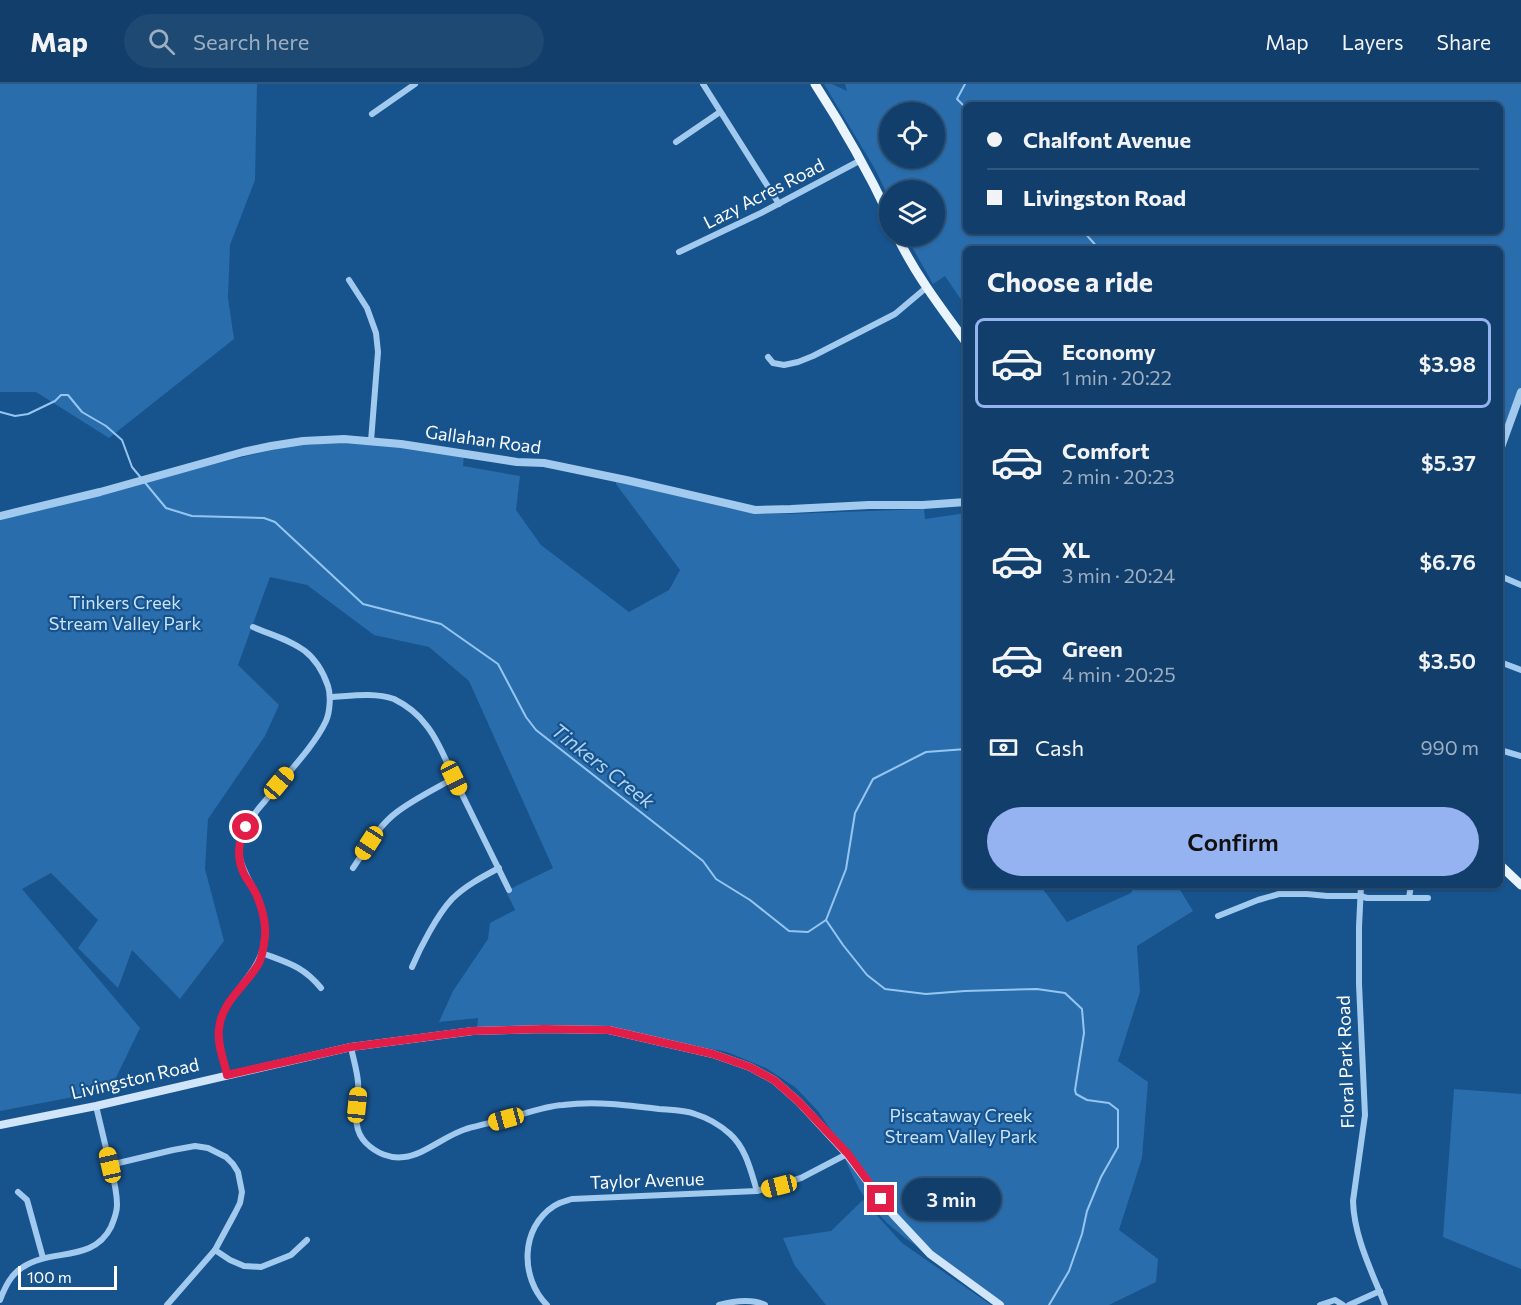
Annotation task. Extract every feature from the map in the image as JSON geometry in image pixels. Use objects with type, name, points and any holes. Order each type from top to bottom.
[{"type":"main road","points":[[815,84],[843,127],[879,196]]},
{"type":"main road","points":[[902,246],[910,262],[963,338]]},
{"type":"main road","points":[[1503,868],[1521,885]]},
{"type":"main road","name":"Livingston Road","points":[[0,1125],[96,1106],[351,1047],[472,1031],[609,1030],[723,1057],[762,1073],[780,1085],[848,1154],[888,1209],[930,1254],[1000,1305]]},
{"type":"street","points":[[372,114],[415,84]]},
{"type":"street","points":[[703,84],[779,204]]},
{"type":"street","points":[[676,142],[720,112]]},
{"type":"street","name":"Lazy Acres Road","points":[[679,252],[779,204],[861,160]]},
{"type":"street","points":[[349,280],[367,308],[376,333],[378,352],[371,441]]},
{"type":"street","points":[[768,357],[773,363],[791,365],[813,356],[895,314],[927,287]]},
{"type":"street","points":[[1503,442],[1521,392]]},
{"type":"street","name":"Gallahan Road","points":[[0,516],[121,486],[243,452],[289,442],[322,439],[401,444],[517,462],[554,465],[755,510],[963,502]]},
{"type":"street","points":[[1503,577],[1521,585]]},
{"type":"street","points":[[227,1075],[219,1040],[221,1019],[227,1006],[259,963],[265,934],[256,895],[244,873],[239,856],[240,840],[258,808],[326,721],[330,698],[330,691],[318,663],[309,654],[284,639],[253,627]]},
{"type":"street","points":[[1503,663],[1521,670]]},
{"type":"street","points":[[330,698],[362,695],[384,697],[394,700],[415,713],[428,727],[509,890]]},
{"type":"street","points":[[1503,751],[1521,756]]},
{"type":"street","points":[[353,868],[382,826],[395,813],[454,778]]},
{"type":"street","points":[[412,967],[429,933],[451,900],[468,886],[499,868]]},
{"type":"street","name":"Floral Park Road","points":[[1361,888],[1359,984],[1365,1116],[1353,1212],[1362,1247],[1385,1305]]},
{"type":"street","points":[[1409,898],[1411,888]]},
{"type":"street","points":[[1218,916],[1279,894],[1428,898]]},
{"type":"street","points":[[262,953],[299,967],[321,988]]},
{"type":"street","points":[[351,1047],[358,1083],[356,1115],[358,1130],[367,1144],[387,1156],[399,1158],[414,1155],[455,1133],[544,1108],[592,1103],[625,1105],[690,1112],[711,1120],[730,1133],[740,1146],[757,1191]]},
{"type":"street","points":[[0,1300],[12,1276],[24,1265],[42,1258],[85,1250],[99,1243],[107,1235],[117,1209],[116,1190],[96,1106]]},
{"type":"street","points":[[110,1165],[195,1146],[208,1148],[226,1157],[238,1172],[242,1198],[236,1213],[215,1250],[166,1305]]},
{"type":"street","name":"Taylor Avenue","points":[[547,1305],[538,1294],[530,1277],[527,1263],[528,1250],[532,1234],[539,1221],[555,1205],[582,1198],[757,1191],[801,1178],[848,1154]]},
{"type":"street","points":[[18,1192],[27,1200],[42,1258]]},
{"type":"street","points":[[215,1250],[244,1266],[261,1267],[291,1255],[306,1239]]},
{"type":"street","points":[[1349,1305],[1380,1291]]},
{"type":"street","points":[[1320,1305],[1335,1300],[1343,1305]]},
{"type":"street","points":[[719,1305],[737,1301],[758,1301],[765,1305]]},
{"type":"green space","points":[[0,84],[257,84],[255,180],[230,245],[228,298],[234,339],[109,438],[36,392],[0,392]]},
{"type":"green space","points":[[824,84],[832,84],[847,91],[845,84],[1521,84],[1521,388],[1503,437],[1503,246],[963,246],[963,303],[945,276],[933,284],[912,246],[945,246],[945,180],[880,180]]},
{"type":"green space","points":[[350,440],[464,455],[463,466],[520,476],[516,510],[541,545],[629,612],[669,590],[680,570],[616,481],[762,514],[924,509],[925,519],[963,513],[963,888],[1042,888],[1067,922],[1131,893],[1134,888],[1179,888],[1193,911],[1137,946],[1140,992],[1118,1061],[1148,1082],[1142,1158],[1119,1230],[1158,1259],[1156,1282],[1109,1305],[1002,1305],[887,1223],[859,1189],[831,1130],[818,1111],[795,1087],[766,1068],[727,1052],[629,1032],[477,1029],[478,1018],[439,1022],[453,991],[488,939],[490,923],[515,910],[506,891],[553,868],[469,681],[429,647],[374,635],[307,585],[270,577],[238,665],[279,705],[265,736],[208,819],[205,869],[224,941],[180,999],[132,950],[118,988],[78,948],[98,920],[51,873],[22,889],[140,1028],[110,1090],[0,1111],[0,517],[295,444],[310,445]]},
{"type":"green space","points":[[1454,1089],[1521,1094],[1521,1269],[1443,1237]]},
{"type":"green space","points":[[863,1200],[902,1243],[991,1305],[826,1305],[795,1266],[783,1238],[831,1231]]},
{"type":"waterway","points":[[963,105],[957,99],[965,84]]},
{"type":"waterway","points":[[1086,234],[1096,246]]},
{"type":"waterway","name":"Tinkers Creek","points":[[0,412],[15,416],[28,414],[55,401],[61,395],[68,395],[82,412],[106,426],[122,440],[132,467],[166,508],[192,516],[264,518],[275,522],[363,604],[441,624],[498,664],[526,717],[536,730],[703,861],[716,879],[750,900],[789,931],[808,932],[826,920]]},
{"type":"waterway","points":[[826,920],[846,869],[855,813],[873,779],[926,752],[963,749]]},
{"type":"waterway","points":[[826,920],[867,975],[885,989],[926,994],[1037,989],[1065,993],[1082,1009],[1084,1033],[1076,1094],[1087,1100],[1109,1103],[1118,1110],[1118,1147],[1101,1177],[1087,1211],[1082,1234],[1069,1271],[1049,1305]]},
{"type":"route","points":[[246,827],[240,840],[239,856],[244,873],[256,895],[265,934],[259,963],[227,1006],[221,1019],[219,1040],[227,1075],[351,1047],[472,1031],[609,1030],[713,1054],[750,1067],[774,1080],[799,1102],[848,1154],[881,1199]]},
{"type":"park label","name":"Tinkers Creek Stream Valley Park","points":[[125,613]]},
{"type":"park label","name":"Piscataway Creek Stream Valley Park","points":[[961,1126]]}]
